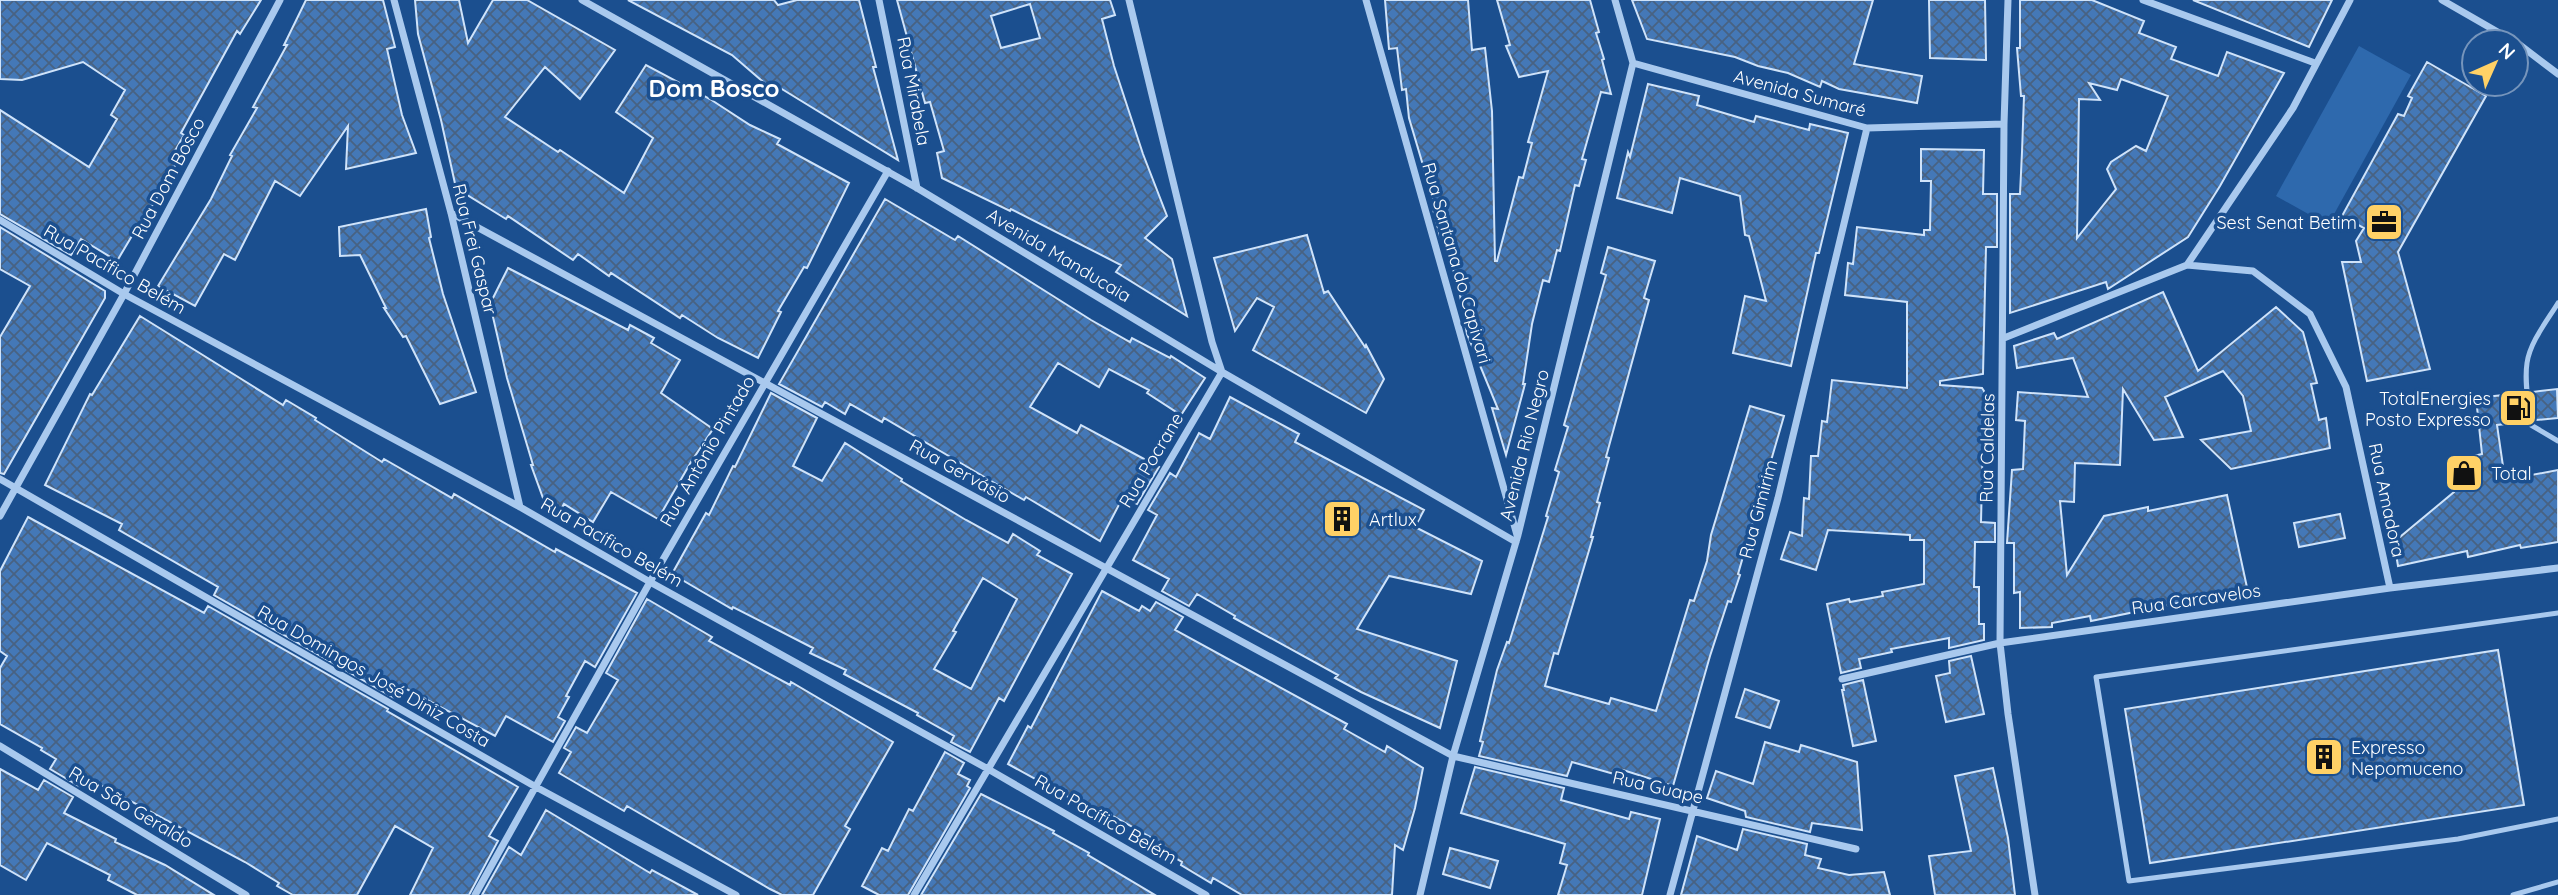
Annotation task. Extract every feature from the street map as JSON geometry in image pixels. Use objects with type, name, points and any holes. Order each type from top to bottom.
[{"type":"street","name":"Rua Dom Bosco","points":[[0,516],[124,294],[280,0]]},
{"type":"street","name":"Rua Frei Gaspar","points":[[394,0],[451,214],[520,507]]},
{"type":"street","name":"Avenida Manducaia","points":[[583,0],[918,188],[1222,372],[1517,538]]},
{"type":"street","name":"Rua Mirabela","points":[[879,0],[918,188]]},
{"type":"street","points":[[1129,0],[1212,342],[1222,372]]},
{"type":"street","name":"Rua Santana do Capivari","points":[[1366,0],[1517,538]]},
{"type":"street","name":"Avenida Rio Negro","points":[[1420,895],[1453,756],[1517,538],[1633,62],[1615,0]]},
{"type":"street","name":"Rua Caldelas","points":[[2008,0],[2004,124],[2000,643],[2035,895]]},
{"type":"street","points":[[2143,0],[2315,63]]},
{"type":"street","points":[[2004,338],[2187,265],[2293,108],[2350,0]]},
{"type":"street","points":[[2442,0],[2491,28]]},
{"type":"street","points":[[2530,53],[2558,74]]},
{"type":"street","name":"Avenida Sumaré","points":[[1633,62],[1867,128],[2004,124]]},
{"type":"street","name":"Rua Gimirim","points":[[1670,895],[1778,498],[1867,128]]},
{"type":"street","name":"Rua Antônio Pintado","points":[[475,895],[650,582],[888,171]]},
{"type":"street","name":"Rua Gervásio","points":[[451,214],[1453,756]]},
{"type":"street","name":"Rua Pacífico Belém","points":[[0,220],[124,294],[520,507],[988,769],[1206,895]]},
{"type":"street","name":"Rua Amadora","points":[[2187,265],[2253,271],[2310,314],[2346,387],[2390,587]]},
{"type":"street","name":"Rua Pocrane","points":[[914,895],[1222,372]]},
{"type":"street","name":"Rua Domingos José Diniz Costa","points":[[0,479],[536,787],[736,895]]},
{"type":"street","name":"Rua Carcavelos","points":[[1842,679],[2000,643],[2390,587],[2558,568]]},
{"type":"street","name":"Rua São Geraldo","points":[[0,746],[246,895]]},
{"type":"street","name":"Rua Guape","points":[[1453,756],[1856,849]]},
{"type":"lane","points":[[2558,303],[2539,334],[2527,362],[2531,425],[2558,441]]},
{"type":"lane","points":[[2558,613],[2096,677],[2129,881],[2458,839],[2558,819]]},
{"type":"lane","points":[[2513,895],[2558,882]]},
{"type":"shaded area","points":[[2359,46],[2411,75],[2328,225],[2276,196]]},
{"type":"building","points":[[0,0],[261,0],[240,34],[237,31],[181,133],[184,135],[171,158],[177,162],[117,261],[81,239],[71,255],[0,214],[0,110],[89,167],[117,119],[111,115],[125,90],[83,62],[22,80],[0,79]]},
{"type":"building","points":[[306,0],[383,0],[395,47],[387,49],[402,115],[416,153],[346,169],[348,126],[300,196],[275,181],[235,260],[224,254],[195,306],[158,286],[211,199],[232,156],[230,155],[257,108],[253,107],[287,45],[284,45]]},
{"type":"building","points":[[415,0],[459,0],[468,43],[493,0],[527,0],[615,50],[580,99],[545,67],[505,117],[624,193],[653,138],[616,112],[646,65],[710,99],[750,125],[780,139],[777,144],[849,183],[807,268],[804,267],[778,311],[781,312],[758,358],[718,338],[682,315],[680,318],[611,273],[609,276],[578,254],[573,260],[508,216],[506,219],[456,188],[418,34]]},
{"type":"building","points":[[628,0],[774,0],[778,5],[797,0],[859,0],[876,67],[873,67],[898,160],[772,83],[769,87],[732,55]]},
{"type":"building","points":[[897,0],[1110,0],[1115,15],[1102,19],[1114,66],[1167,216],[1145,238],[1172,259],[1187,316],[1116,272],[1121,265],[1011,209],[1010,211],[942,178],[937,153],[944,151],[930,102],[925,103]],"holes":[[[1030,4],[1040,38],[1001,48],[991,16]]]},
{"type":"building","points":[[1385,0],[1468,0],[1472,50],[1485,48],[1492,111],[1495,261],[1519,177],[1523,178],[1532,143],[1528,142],[1548,71],[1519,77],[1506,46],[1510,45],[1497,0],[1590,0],[1599,32],[1596,33],[1611,94],[1601,92],[1582,159],[1586,160],[1579,186],[1575,185],[1560,251],[1557,250],[1549,282],[1543,280],[1532,324],[1525,384],[1506,455],[1492,408],[1498,409],[1467,334],[1444,235],[1440,236],[1433,209],[1436,209],[1409,118],[1406,89],[1402,90],[1397,48],[1389,49]]},
{"type":"building","points":[[1632,0],[1873,0],[1854,64],[1922,76],[1917,103],[1839,89],[1822,81],[1820,87],[1788,73],[1735,57],[1647,39]]},
{"type":"building","points":[[1929,0],[1985,0],[1986,60],[1930,58]]},
{"type":"building","points":[[2020,0],[2092,0],[2144,21],[2139,33],[2176,47],[2171,59],[2218,76],[2227,52],[2284,73],[2188,237],[2108,289],[2106,282],[2010,313],[2010,194],[2020,194],[2022,152],[2024,96],[2021,96],[2017,48],[2020,48]],"holes":[[[2121,79],[2168,96],[2146,151],[2136,146],[2111,162],[2107,169],[2116,189],[2077,238],[2079,99],[2100,100],[2089,83],[2117,90]]]},
{"type":"building","points":[[2193,0],[2332,0],[2309,47]]},
{"type":"building","name":"Sest Senat Betim","points":[[2427,62],[2460,81],[2460,98],[2485,98],[2398,252],[2430,369],[2367,381],[2342,262],[2361,262],[2356,241],[2364,228],[2342,216],[2398,114],[2404,116],[2412,98],[2408,96]]},
{"type":"building","points":[[1648,84],[1699,96],[1697,105],[1754,122],[1756,116],[1809,130],[1810,124],[1848,133],[1819,253],[1816,253],[1791,366],[1733,353],[1745,296],[1766,301],[1749,236],[1745,235],[1740,196],[1680,178],[1672,213],[1617,198]]},
{"type":"building","points":[[1921,149],[1984,150],[1983,194],[1997,194],[1997,247],[1986,247],[1983,374],[1940,381],[1940,385],[1982,388],[1984,391],[1981,522],[1995,523],[1995,542],[1975,542],[1974,587],[1979,587],[1979,624],[1984,624],[1984,640],[1949,648],[1949,638],[1891,649],[1892,652],[1859,659],[1861,668],[1841,673],[1827,604],[1883,596],[1882,592],[1924,584],[1924,540],[1910,540],[1910,535],[1828,530],[1816,570],[1781,559],[1790,532],[1802,536],[1804,498],[1809,499],[1811,456],[1818,456],[1822,421],[1827,422],[1832,380],[1907,388],[1907,302],[1845,295],[1848,263],[1853,264],[1857,227],[1924,235],[1924,230],[1930,230],[1931,181],[1921,181]]},
{"type":"building","points":[[885,199],[955,240],[958,236],[1130,342],[1132,338],[1170,358],[1171,356],[1205,378],[1181,415],[1147,393],[1149,390],[1109,369],[1099,387],[1058,363],[1030,407],[1077,433],[1081,425],[1159,467],[1137,504],[1123,497],[1100,541],[884,418],[882,422],[850,404],[845,414],[825,402],[822,407],[779,384]]},
{"type":"building","points":[[426,209],[429,238],[443,294],[476,392],[440,404],[406,336],[403,337],[384,308],[360,255],[340,256],[339,227]]},
{"type":"building","points":[[0,227],[105,291],[105,298],[4,474],[0,473],[0,337],[30,286],[0,269]]},
{"type":"building","points":[[1307,235],[1324,293],[1328,291],[1365,347],[1366,345],[1384,379],[1366,413],[1253,350],[1274,307],[1257,298],[1235,331],[1214,258]]},
{"type":"building","points":[[1608,247],[1655,261],[1644,298],[1649,300],[1606,457],[1609,458],[1597,502],[1600,503],[1593,537],[1558,654],[1554,653],[1545,686],[1609,704],[1611,698],[1656,711],[1690,600],[1694,601],[1707,561],[1711,535],[1750,406],[1784,416],[1738,574],[1740,575],[1731,602],[1728,601],[1710,656],[1673,786],[1623,770],[1621,776],[1572,762],[1567,776],[1479,756],[1497,670],[1507,642],[1509,643],[1548,517],[1546,516],[1559,472],[1555,470],[1568,427],[1564,425],[1606,275],[1601,273]]},
{"type":"building","points":[[508,268],[628,330],[630,325],[654,338],[651,343],[680,360],[661,393],[713,429],[658,519],[611,492],[593,522],[564,504],[561,509],[543,498],[507,378],[490,304]]},
{"type":"building","points":[[2163,292],[2198,371],[2276,307],[2303,332],[2317,383],[2311,384],[2319,420],[2326,418],[2330,448],[2231,469],[2201,440],[2251,431],[2243,396],[2223,371],[2165,397],[2183,437],[2154,440],[2123,389],[2120,465],[2075,463],[2074,502],[2060,501],[2067,575],[2104,516],[2148,507],[2148,511],[2227,495],[2248,592],[2091,621],[2090,616],[2052,623],[2052,627],[2020,628],[2020,592],[2014,593],[2014,543],[2007,543],[2012,470],[2023,469],[2025,421],[2016,420],[2018,392],[2088,397],[2073,358],[2017,368],[2014,346],[2054,333],[2057,339]]},
{"type":"building","points":[[140,316],[283,405],[286,400],[316,418],[315,420],[382,462],[384,459],[452,498],[454,494],[555,552],[556,549],[637,593],[595,667],[585,661],[566,696],[569,697],[558,717],[565,721],[553,742],[506,716],[495,736],[401,686],[394,698],[214,595],[218,587],[119,530],[122,524],[45,485],[90,394],[92,395]]},
{"type":"building","points":[[2557,389],[2558,418],[2536,420],[2532,392]]},
{"type":"building","points":[[771,393],[817,418],[793,466],[822,481],[845,443],[966,520],[1008,543],[1013,534],[1040,551],[1037,555],[1072,574],[1004,701],[999,698],[970,752],[951,742],[954,736],[917,715],[918,713],[844,674],[846,670],[810,653],[813,648],[733,607],[732,609],[672,574],[706,513],[709,515],[733,466],[735,467]],"holes":[[[983,578],[1017,599],[971,689],[934,669]]]},
{"type":"building","points":[[2522,393],[2525,422],[2497,425],[2505,480],[2558,470],[2558,542],[2521,548],[2520,545],[2468,557],[2467,551],[2398,566],[2394,542],[2454,492],[2449,462],[2482,454],[2476,398]]},
{"type":"building","points":[[1230,397],[1299,434],[1295,442],[1424,510],[1415,527],[1482,561],[1471,594],[1389,576],[1357,629],[1457,661],[1440,728],[1335,678],[1338,675],[1234,618],[1235,616],[1197,594],[1189,606],[1162,591],[1169,579],[1133,560],[1157,515],[1148,510],[1170,473],[1176,477],[1199,433],[1210,439]]},
{"type":"building","points":[[2340,514],[2345,538],[2299,547],[2294,523]]},
{"type":"building","points":[[28,517],[204,613],[208,606],[518,787],[489,836],[498,841],[469,895],[410,895],[433,848],[395,826],[357,895],[293,895],[245,862],[84,776],[79,786],[50,769],[56,759],[0,724],[0,668],[7,656],[0,651],[0,571]]},
{"type":"building","points":[[1102,591],[1139,611],[1142,606],[1150,611],[1156,602],[1183,617],[1175,630],[1347,724],[1344,729],[1385,752],[1387,746],[1423,768],[1403,850],[1395,845],[1392,895],[1242,895],[1213,878],[1211,883],[1181,865],[1182,862],[1148,842],[1150,837],[1113,816],[1110,820],[1008,764],[1028,726],[1031,728]]},
{"type":"building","points":[[647,599],[712,637],[709,641],[790,685],[791,682],[893,742],[845,826],[850,829],[813,895],[782,895],[627,806],[624,811],[559,773],[571,752],[564,748],[576,727],[587,733],[618,680],[606,673]]},
{"type":"building","name":"Expresso Nepomuceno","points":[[2498,650],[2524,805],[2150,863],[2125,709]]},
{"type":"building","points":[[1971,656],[1984,714],[1946,722],[1936,676],[1950,673],[1949,661]]},
{"type":"building","points":[[1863,680],[1876,741],[1853,746],[1842,690],[1843,685]]},
{"type":"building","points":[[1745,689],[1779,701],[1770,728],[1736,717]]},
{"type":"building","points":[[1765,742],[1799,752],[1801,745],[1857,762],[1862,830],[1812,823],[1810,832],[1746,817],[1745,811],[1707,798],[1716,771],[1753,784]]},
{"type":"building","points":[[945,752],[964,763],[958,774],[970,780],[967,786],[970,788],[908,895],[879,895],[862,886],[882,848],[888,851],[909,809],[913,811]]},
{"type":"building","points":[[1475,767],[1564,788],[1561,800],[1629,819],[1631,812],[1660,819],[1642,895],[1558,895],[1567,865],[1560,863],[1565,844],[1461,813]]},
{"type":"building","points":[[1993,768],[2008,838],[2015,895],[1935,895],[1929,856],[1971,851],[1955,776]]},
{"type":"building","points":[[0,769],[38,790],[44,780],[73,797],[64,813],[116,839],[115,842],[165,865],[214,895],[137,895],[108,880],[110,875],[47,843],[26,880],[0,865]]},
{"type":"building","points":[[981,794],[1054,831],[1053,833],[1155,895],[921,895]]},
{"type":"building","points":[[546,810],[650,873],[652,870],[698,895],[482,895],[509,847],[521,855]]},
{"type":"building","points":[[1743,829],[1807,844],[1805,855],[1821,859],[1818,868],[1849,875],[1884,872],[1890,895],[1681,895],[1697,836],[1737,850]]},
{"type":"building","points":[[1450,848],[1498,861],[1490,888],[1443,874]]},
{"type":"place","name":"Sest Senat Betim","points":[[2384,222]]},
{"type":"place","name":"TotalEnergies Posto Expresso","points":[[2518,408]]},
{"type":"place","name":"Total","points":[[2464,473]]},
{"type":"place","name":"Artlux","points":[[1342,519]]},
{"type":"place","name":"Expresso Nepomuceno","points":[[2324,757]]},
{"type":"district","name":"Dom Bosco","points":[[714,88]]}]
